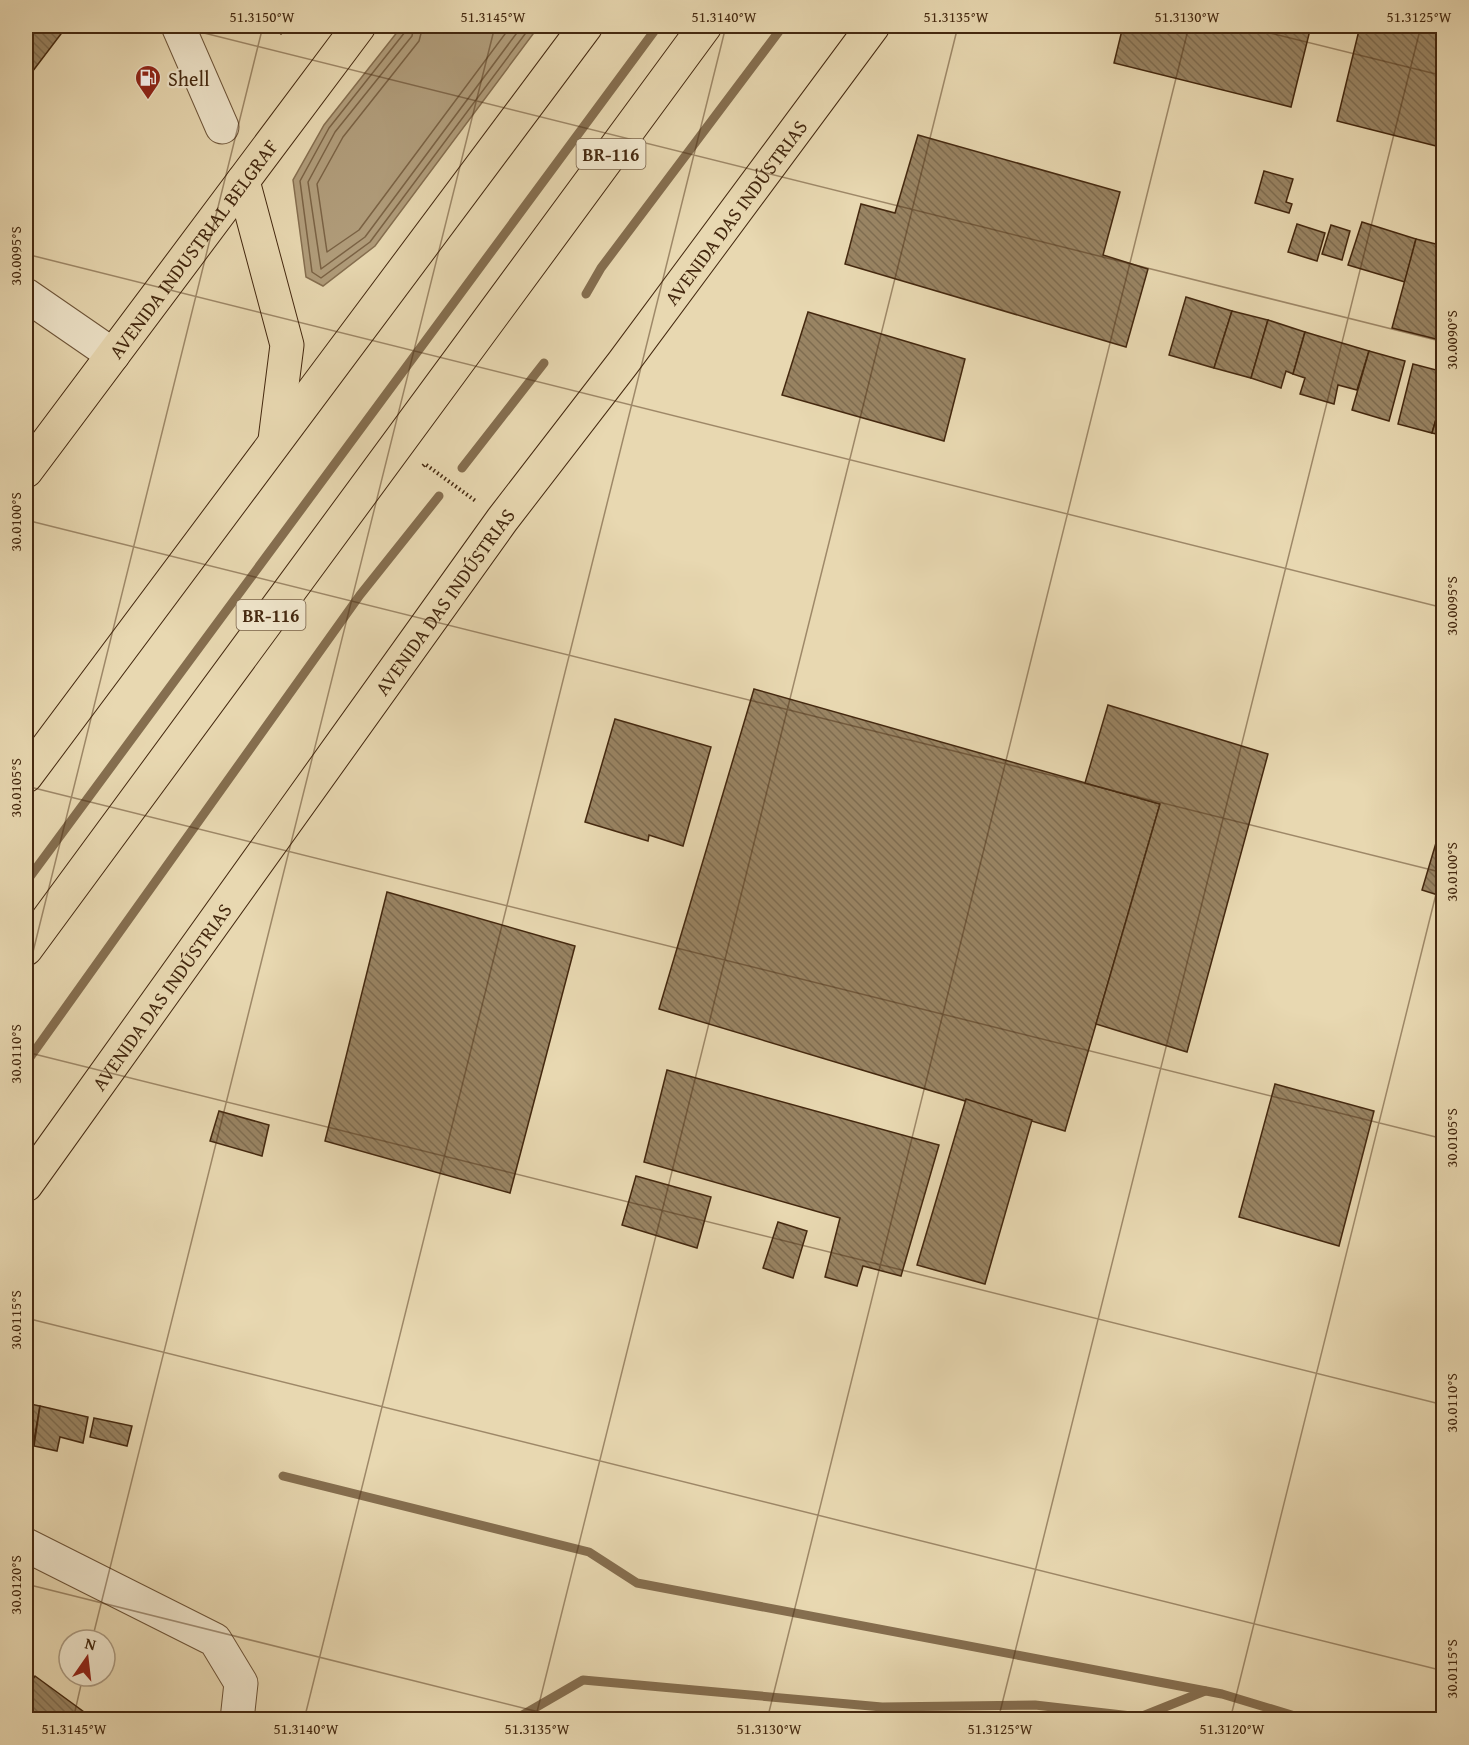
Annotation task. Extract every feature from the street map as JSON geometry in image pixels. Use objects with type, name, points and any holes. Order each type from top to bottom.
[{"type":"main road","name":"AVENIDA INDUSTRIAL BELGRAF","points":[[26,471],[359,26]]},
{"type":"main road","points":[[26,776],[586,26]]},
{"type":"main road","name":"BR-116","points":[[26,949],[705,26]]},
{"type":"main road","name":"AVENIDA DAS INDÚSTRIAS","points":[[26,1185],[502,520],[623,363],[873,26]]},
{"type":"main road","points":[[243,181],[286,345],[275,441]]},
{"type":"lane","points":[[178,26],[222,127]]},
{"type":"lane","points":[[26,295],[113,354]]},
{"type":"lane","points":[[26,1545],[215,1641],[241,1683],[237,1719]]},
{"type":"path","points":[[424,464],[502,520]]},
{"type":"water","points":[[402,26],[539,26],[375,246],[323,286],[306,277],[293,180],[324,125]]},
{"type":"building","points":[[26,26],[67,26],[26,80]]},
{"type":"building","points":[[271,26],[287,26],[281,34]]},
{"type":"building","points":[[1123,26],[1311,26],[1291,107],[1114,63]]},
{"type":"building","points":[[1360,26],[1444,26],[1444,148],[1337,121]]},
{"type":"building","points":[[918,135],[1120,192],[1103,255],[1148,269],[1126,347],[845,264],[861,204],[895,213]]},
{"type":"building","points":[[1264,171],[1293,179],[1286,202],[1292,204],[1289,213],[1255,203]]},
{"type":"building","points":[[1362,222],[1416,239],[1405,282],[1348,265]]},
{"type":"building","points":[[1297,224],[1325,233],[1317,261],[1288,252]]},
{"type":"building","points":[[1331,225],[1350,231],[1342,260],[1322,254]]},
{"type":"building","points":[[1416,239],[1444,246],[1444,341],[1392,328]]},
{"type":"building","points":[[1186,297],[1232,311],[1214,368],[1169,355]]},
{"type":"building","points":[[1232,311],[1268,320],[1251,378],[1214,368]]},
{"type":"building","points":[[808,312],[965,359],[944,441],[782,395]]},
{"type":"building","points":[[1268,320],[1305,332],[1293,374],[1286,371],[1281,388],[1251,378]]},
{"type":"building","points":[[1305,332],[1369,351],[1357,390],[1338,385],[1334,404],[1300,394],[1305,378],[1293,374]]},
{"type":"building","points":[[1369,351],[1405,361],[1389,421],[1352,410]]},
{"type":"building","points":[[1413,364],[1444,372],[1444,392],[1432,433],[1398,424]]},
{"type":"building","points":[[1444,392],[1444,436],[1432,433]]},
{"type":"building","points":[[754,689],[1160,804],[1065,1131],[659,1009]]},
{"type":"building","points":[[1108,705],[1268,754],[1187,1052],[1096,1024],[1160,804],[1085,783]]},
{"type":"building","points":[[615,719],[711,747],[683,846],[649,835],[648,841],[585,822]]},
{"type":"building","points":[[1444,816],[1444,897],[1422,890]]},
{"type":"building","points":[[387,892],[575,946],[510,1193],[325,1141]]},
{"type":"building","points":[[667,1070],[939,1145],[901,1276],[863,1266],[857,1286],[825,1277],[840,1218],[644,1162]]},
{"type":"building","points":[[1275,1084],[1374,1111],[1339,1246],[1239,1217]]},
{"type":"building","points":[[966,1099],[1032,1120],[985,1284],[917,1265]]},
{"type":"building","points":[[219,1111],[269,1125],[262,1156],[210,1141]]},
{"type":"building","points":[[636,1176],[711,1197],[697,1248],[622,1225]]},
{"type":"building","points":[[778,1222],[807,1231],[793,1278],[763,1268]]},
{"type":"building","points":[[26,1403],[40,1406],[32,1452],[26,1451]]},
{"type":"building","points":[[40,1406],[88,1417],[83,1443],[60,1437],[57,1451],[34,1446]]},
{"type":"building","points":[[94,1418],[132,1426],[127,1446],[90,1437]]},
{"type":"building","points":[[35,1676],[95,1720],[26,1720],[26,1689]]},
{"type":"waterway","points":[[26,882],[658,26]]},
{"type":"waterway","points":[[586,294],[601,268],[783,26]]},
{"type":"waterway","points":[[462,468],[544,363]]},
{"type":"waterway","points":[[26,1063],[360,595],[439,496]]},
{"type":"waterway","points":[[283,1476],[589,1552],[637,1583],[1222,1694],[1308,1720]]},
{"type":"waterway","points":[[514,1720],[583,1680],[882,1707],[1035,1705],[1140,1717],[1205,1691]]},
{"type":"place","name":"Shell","points":[[148,101]]}]
